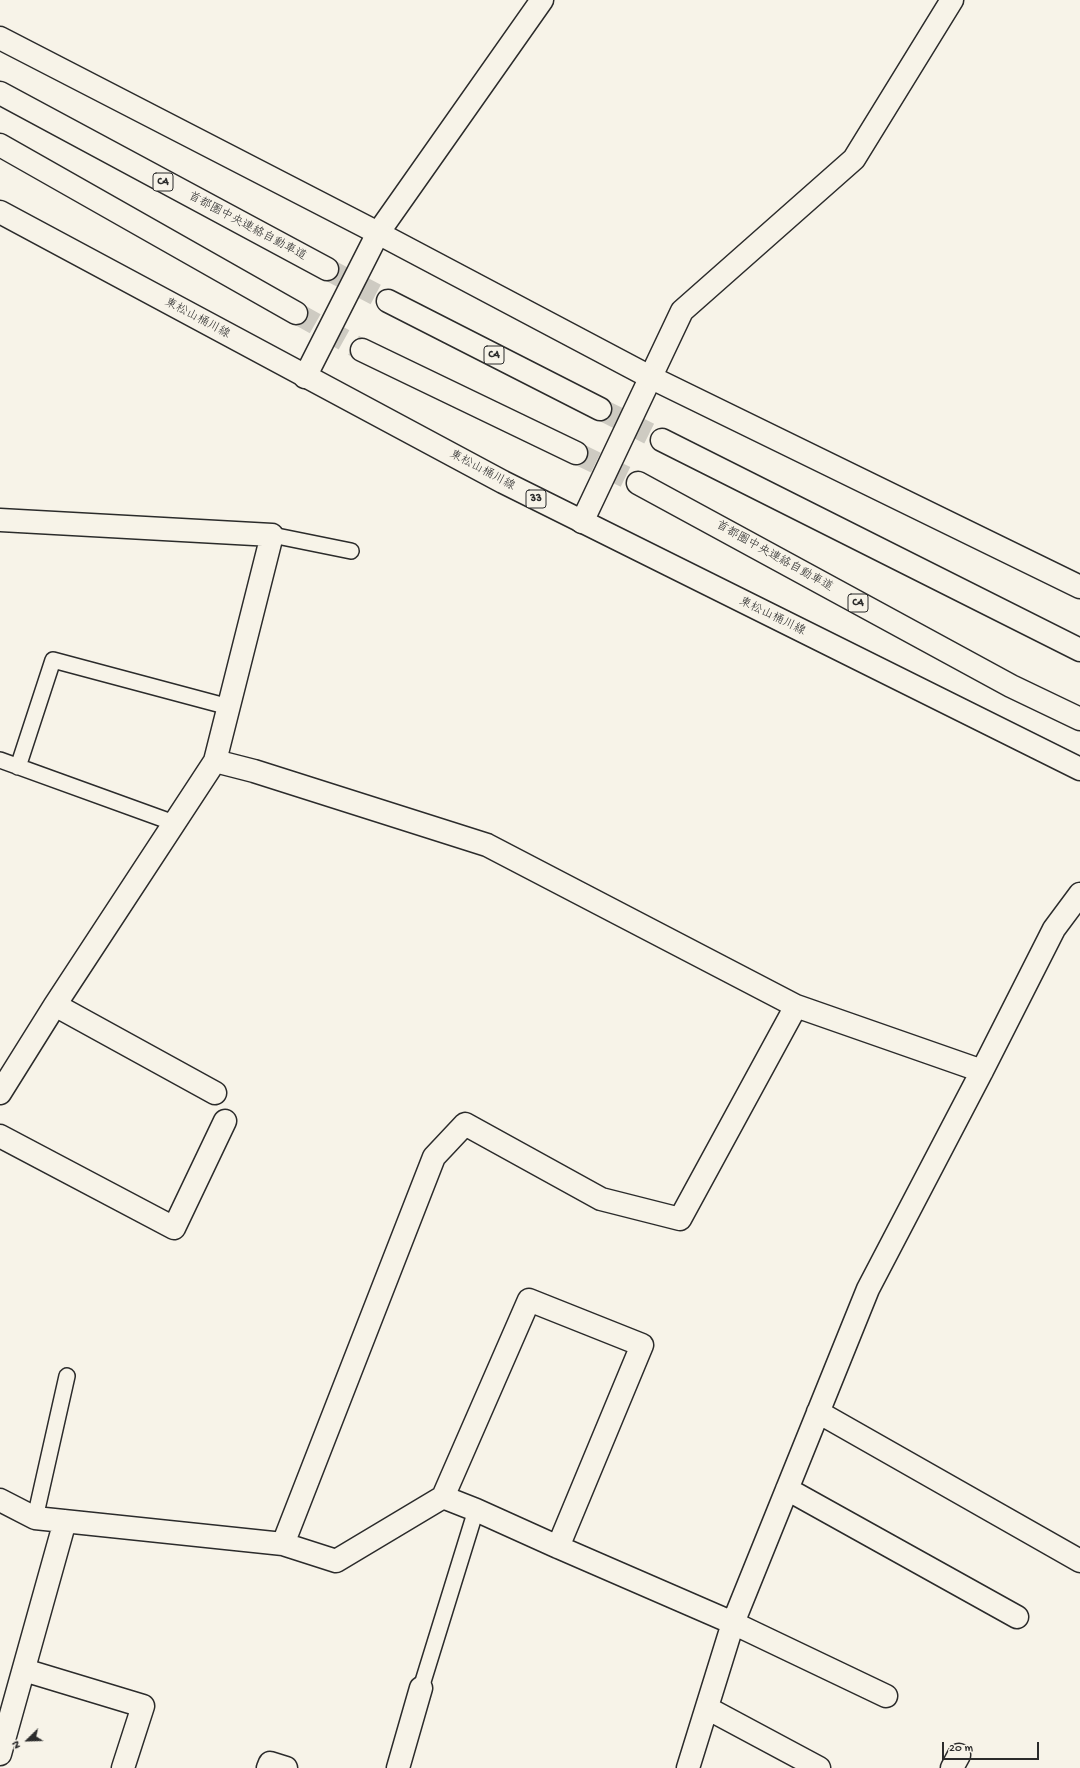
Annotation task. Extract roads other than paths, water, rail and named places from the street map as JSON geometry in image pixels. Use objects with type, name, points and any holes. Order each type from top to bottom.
[{"type":"main road","points":[[305,377],[378,233],[542,0]]},
{"type":"main road","points":[[582,522],[682,311],[854,159],[952,0]]},
{"type":"main road","points":[[0,38],[378,233],[650,377],[1080,587]]},
{"type":"main road","name":"首都圏中央連絡自動車道","points":[[0,93],[326,269]]},
{"type":"main road","points":[[0,145],[296,313]]},
{"type":"main road","name":"東松山桶川線","points":[[0,212],[496,479],[1080,769]]},
{"type":"main road","name":"C4","points":[[388,301],[600,409]]},
{"type":"main road","points":[[362,350],[576,453]]},
{"type":"main road","points":[[662,440],[1080,650]]},
{"type":"main road","name":"首都圏中央連絡自動車道","points":[[638,483],[1011,686],[1080,719]]},
{"type":"main road","points":[[0,520],[272,535],[215,761],[55,1005],[0,1093]]},
{"type":"main road","points":[[215,761],[254,771],[487,845],[796,1006],[982,1071]]},
{"type":"main road","points":[[688,1768],[733,1623],[868,1289],[982,1071],[1054,929],[1080,894]]},
{"type":"main road","points":[[55,1005],[215,1093]]},
{"type":"main road","points":[[284,1544],[434,1157],[465,1124],[601,1199],[680,1219],[796,1006]]},
{"type":"main road","points":[[0,1136],[174,1228],[225,1121]]},
{"type":"main road","points":[[0,1500],[36,1518],[284,1544],[336,1561],[443,1497],[529,1300],[642,1345],[558,1546]]},
{"type":"main road","points":[[818,1412],[1080,1561]]},
{"type":"main road","points":[[787,1488],[1017,1617]]},
{"type":"main road","points":[[443,1497],[476,1510],[733,1623],[886,1696]]},
{"type":"main road","points":[[0,1754],[65,1521]]},
{"type":"main road","points":[[24,1670],[143,1706],[123,1768]]},
{"type":"main road","points":[[398,1768],[421,1688]]},
{"type":"main road","points":[[706,1708],[819,1768]]},
{"type":"main road","points":[[268,1768],[270,1762],[286,1768]]},
{"type":"lane","points":[[272,535],[351,552]]},
{"type":"lane","points":[[18,767],[53,660],[229,707]]},
{"type":"lane","points":[[0,760],[174,823]]},
{"type":"lane","points":[[36,1518],[67,1376]]},
{"type":"lane","points":[[421,1688],[476,1510]]},
{"type":"tunnel","points":[[327,269],[388,301]]},
{"type":"tunnel","points":[[296,313],[362,350]]},
{"type":"tunnel","points":[[600,409],[662,440]]},
{"type":"tunnel","points":[[576,453],[638,483]]}]
